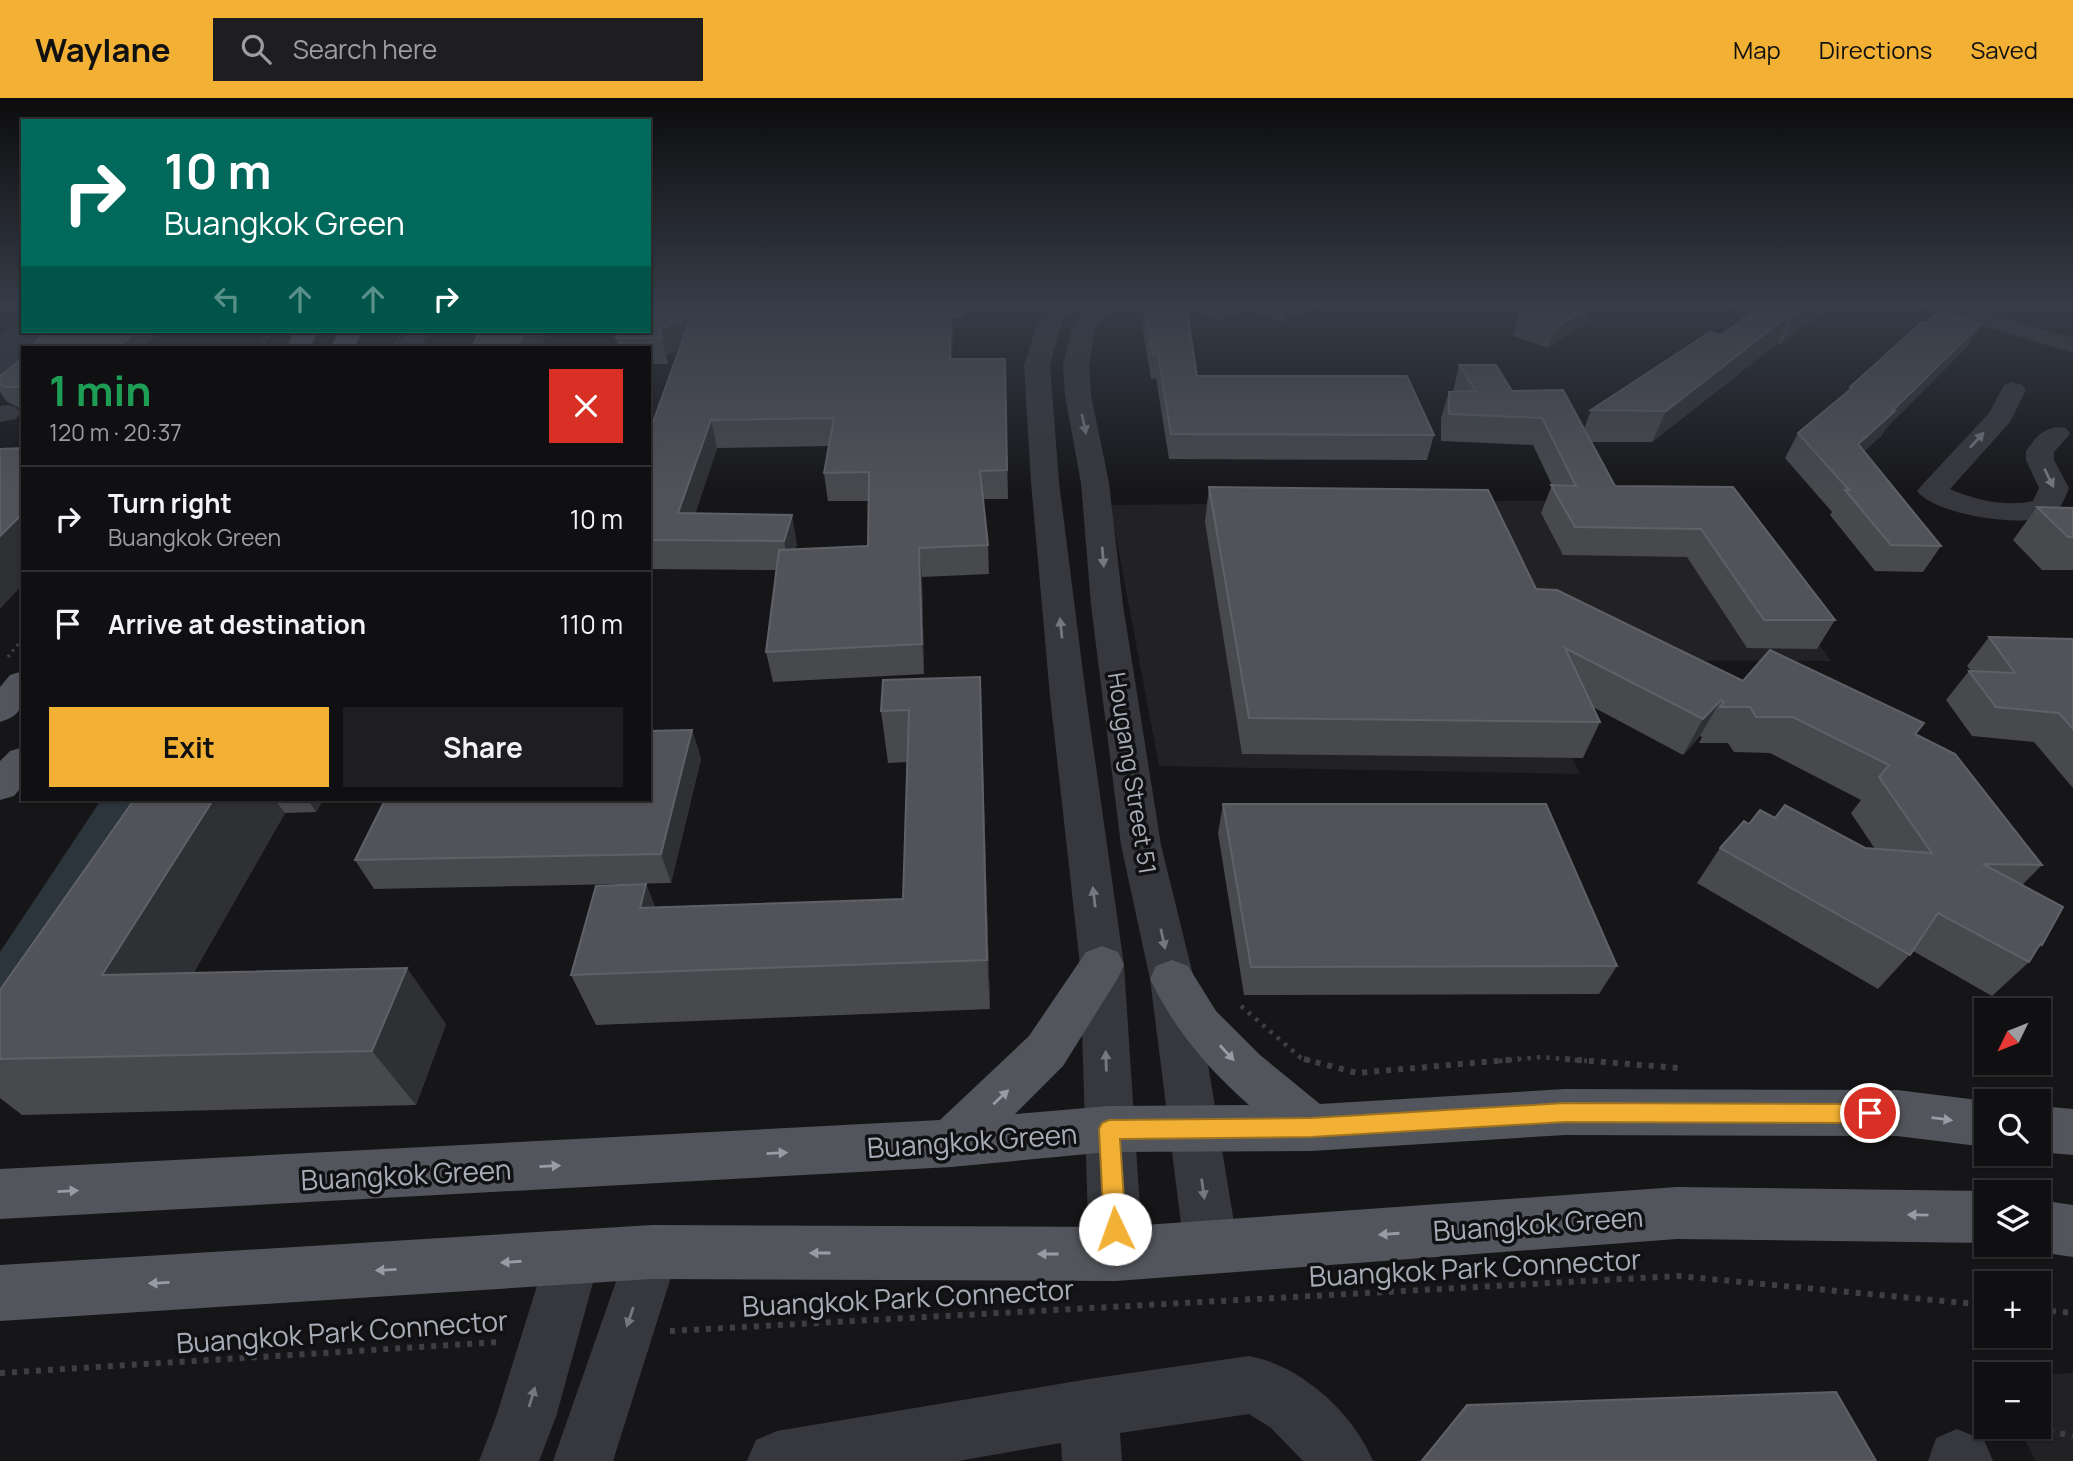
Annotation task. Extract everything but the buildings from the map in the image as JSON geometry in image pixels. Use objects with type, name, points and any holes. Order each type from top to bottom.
[{"type":"main road","points":[[0,710],[21,685]]},
{"type":"main road","points":[[0,786],[21,762]]},
{"type":"main road","points":[[951,1143],[1021,1079],[1046,1051],[1102,965]]},
{"type":"main road","points":[[1172,979],[1200,1025],[1243,1070],[1311,1128]]},
{"type":"main road","name":"Buangkok Green","points":[[0,1194],[951,1143],[1109,1129],[1311,1128],[1565,1112],[1897,1113],[1974,1111]]},
{"type":"main road","points":[[2051,1130],[2073,1132]]},
{"type":"main road","name":"Buangkok Green","points":[[0,1293],[652,1252],[1116,1254],[1677,1213],[1974,1217]]},
{"type":"main road","points":[[2051,1228],[2073,1231]]},
{"type":"street","name":"Hougang Street 51","points":[[1037,368],[1045,482],[1068,696],[1102,965],[1116,1254]]},
{"type":"street","name":"Hougang Street 51","points":[[1076,368],[1077,395],[1095,483],[1107,605],[1141,845],[1172,979],[1211,1247]]},
{"type":"street","points":[[2013,390],[2001,416],[1932,491],[1938,496],[2007,510],[2042,508],[2050,499],[2054,488],[2040,460],[2040,451],[2065,436]]},
{"type":"street","points":[[2001,416],[2065,436]]},
{"type":"street","points":[[583,1461],[652,1252]]},
{"type":"street","points":[[509,1461],[550,1339],[573,1258]]},
{"type":"street","points":[[777,1461],[883,1445],[1091,1434],[1252,1384],[1279,1397],[1302,1417],[1343,1461]]},
{"type":"path","points":[[0,666],[21,640]]},
{"type":"path","points":[[1237,1004],[1301,1058],[1357,1073],[1541,1057],[1683,1069]]},
{"type":"path","name":"Buangkok Park Connector","points":[[624,1334],[1678,1276],[1974,1304]]},
{"type":"path","points":[[2051,1311],[2073,1313]]},
{"type":"path","name":"Buangkok Park Connector","points":[[0,1373],[550,1339]]},
{"type":"path","points":[[2051,1431],[2073,1436]]},
{"type":"shaded area","points":[[0,368],[21,368],[21,373],[0,374]]},
{"type":"shaded area","points":[[1714,499],[1831,661],[1527,660],[1580,774],[1159,766],[1110,505]]},
{"type":"shaded area","points":[[2073,1373],[2073,1461],[2036,1461],[2024,1439],[2051,1439],[2051,1374]]},
{"type":"waterway","points":[[0,988],[119,801]]},
{"type":"route","points":[[1115,1229],[1109,1129],[1311,1128],[1565,1112],[1870,1113]]}]
